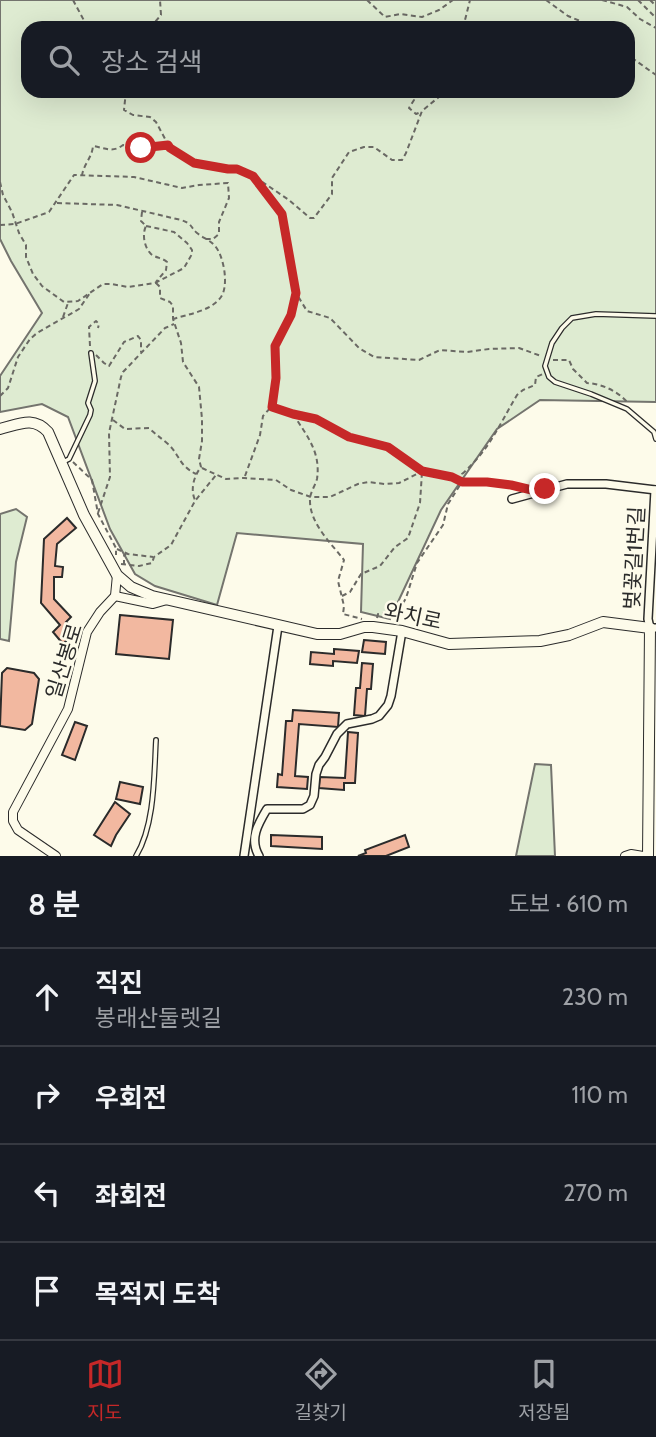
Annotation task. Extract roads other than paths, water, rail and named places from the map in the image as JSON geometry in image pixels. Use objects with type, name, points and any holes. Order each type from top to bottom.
[{"type":"main road","name":"와치로","points":[[0,429],[32,422],[41,425],[48,432],[65,461],[84,515],[117,575],[131,587],[152,596],[317,634],[340,634],[364,627],[376,627],[449,643],[540,641],[569,635],[603,622],[653,628]]},
{"type":"main road","points":[[646,856],[653,628]]},
{"type":"street","points":[[512,499],[567,484],[606,484],[656,490]]},
{"type":"street","name":"벚꽃길1번길","points":[[653,628],[648,619],[656,490]]},
{"type":"street","points":[[117,575],[115,596],[153,604],[167,600]]},
{"type":"street","name":"일산봉로","points":[[55,856],[18,830],[13,821],[13,812],[68,709],[87,632],[115,596]]},
{"type":"street","points":[[244,856],[278,626]]},
{"type":"street","points":[[252,808],[303,809],[310,805],[314,796],[318,765],[337,734],[347,724],[373,719],[385,710],[391,696],[402,631]]},
{"type":"street","points":[[259,856],[254,838],[257,826],[267,809]]},
{"type":"street","points":[[625,856],[646,856]]},
{"type":"lane","points":[[656,316],[596,314],[572,318],[552,343],[545,366],[548,375],[555,382],[627,410],[654,432],[656,439]]},
{"type":"lane","points":[[65,461],[90,415],[88,403],[95,381],[91,353]]},
{"type":"lane","points":[[136,856],[147,828],[153,794],[156,740]]}]
